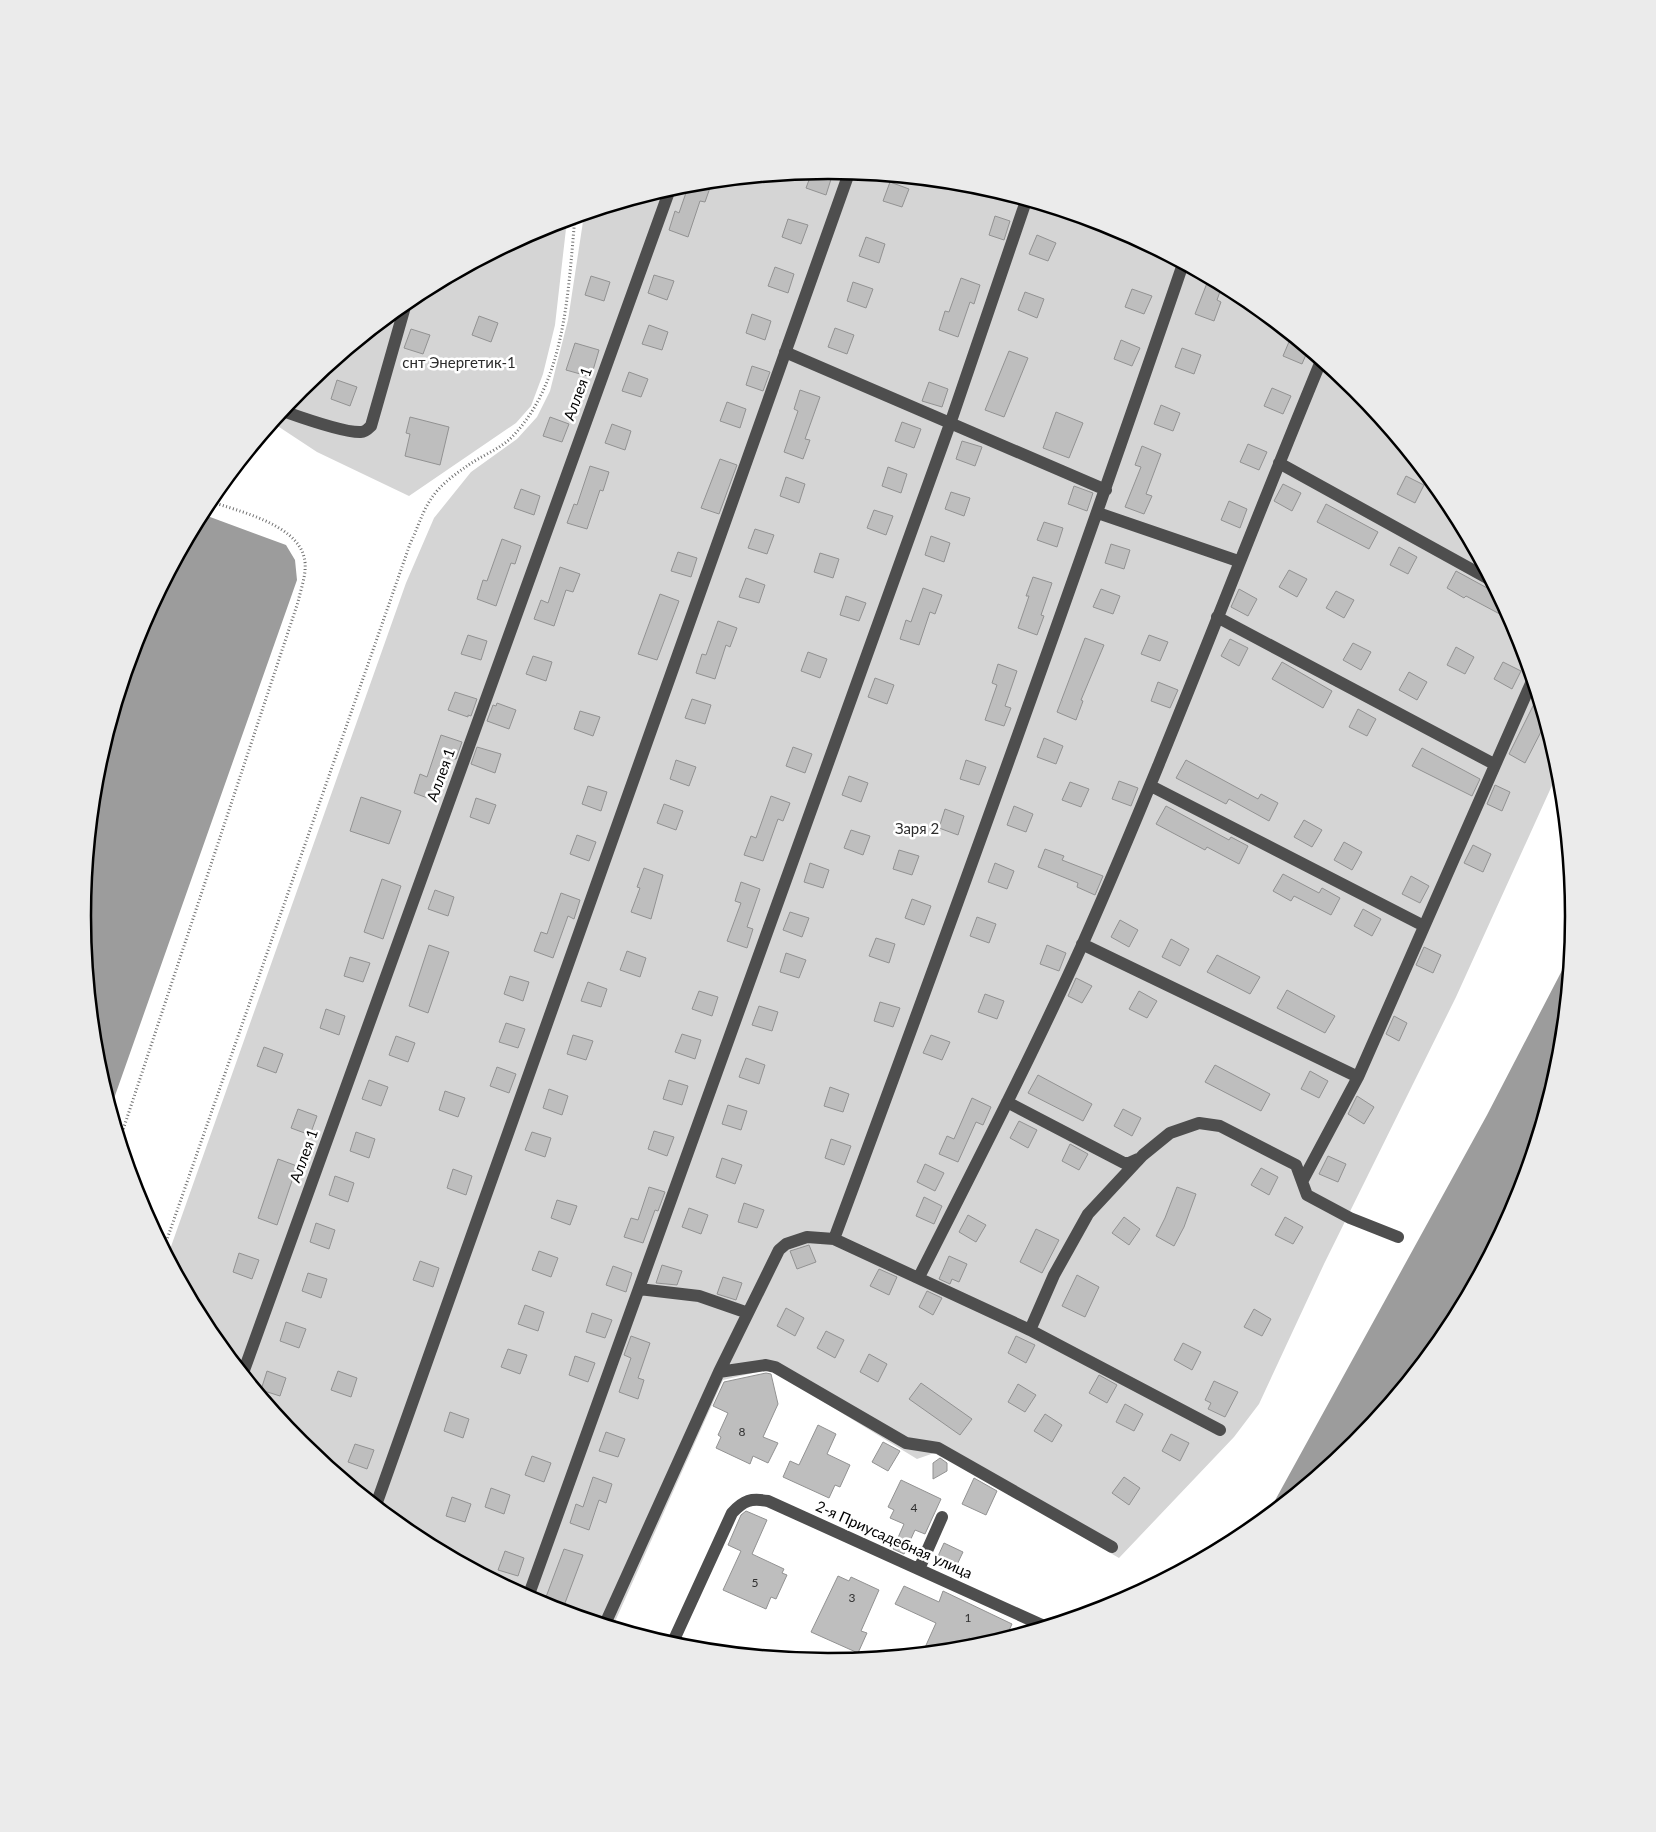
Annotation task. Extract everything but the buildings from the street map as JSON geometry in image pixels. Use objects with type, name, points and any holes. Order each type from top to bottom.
[{"type":"street","points":[[378,1500],[847,180]]},
{"type":"street","name":"Аллея 1","points":[[245,1367],[667,197]]},
{"type":"street","points":[[531,1590],[950,424],[1024,206]]},
{"type":"street","points":[[834,1239],[969,874],[1098,513],[1181,270]]},
{"type":"street","points":[[290,413],[361,432],[370,426],[403,314]]},
{"type":"street","points":[[785,352],[1106,490]]},
{"type":"street","points":[[919,1277],[1007,1102],[1082,944],[1150,786],[1238,561],[1319,366]]},
{"type":"street","points":[[1279,463],[1480,574]]},
{"type":"street","points":[[1098,513],[1238,561]]},
{"type":"street","points":[[1217,617],[1494,764]]},
{"type":"street","points":[[1303,1180],[1358,1077],[1494,764],[1529,689]]},
{"type":"street","points":[[1150,786],[1424,926]]},
{"type":"street","points":[[1082,944],[1358,1077]]},
{"type":"street","points":[[1007,1102],[1124,1163],[1134,1162],[1143,1156]]},
{"type":"street","points":[[1030,1330],[1054,1275],[1088,1214],[1143,1156],[1170,1133],[1199,1124],[1220,1126],[1251,1140],[1296,1165],[1307,1195],[1350,1218],[1398,1237]]},
{"type":"street","points":[[607,1619],[719,1372],[779,1250],[786,1244],[807,1236],[834,1239],[919,1277],[1030,1330],[1220,1430]]},
{"type":"street","points":[[639,1289],[699,1296],[748,1313]]},
{"type":"street","points":[[719,1372],[766,1365],[775,1367],[906,1443],[938,1448],[1112,1547]]},
{"type":"street","name":"2-я Приусадебная улица","points":[[675,1637],[732,1512],[742,1502],[754,1499],[768,1501],[1037,1623]]},
{"type":"street","points":[[919,1569],[942,1517]]},
{"type":"path","points":[[166,1241],[410,544],[430,499],[448,480],[510,438],[532,415],[554,358],[567,301],[575,224]]},
{"type":"path","points":[[123,1130],[298,602],[305,569],[304,557],[297,542],[284,530],[217,504]]},
{"type":"green space","name":"Заря 2","points":[[828,179],[876,181],[972,193],[1019,204],[1065,218],[1110,235],[1154,255],[1196,278],[1237,303],[1277,331],[1314,362],[1382,430],[1413,467],[1441,507],[1466,548],[1489,590],[1509,634],[1526,679],[1540,725],[1553,784],[1456,997],[1324,1264],[1259,1404],[1234,1437],[1119,1558],[937,1452],[917,1459],[770,1369],[723,1380],[615,1621],[591,1614],[546,1597],[502,1577],[460,1554],[419,1529],[379,1501],[342,1470],[274,1402],[243,1365],[215,1325],[170,1248],[406,583],[434,518],[471,472],[517,439],[537,417],[550,391],[568,320],[583,221],[637,204],[684,193],[780,181]]},
{"type":"green space","name":"снт Энергетик-1","points":[[566,227],[555,325],[543,374],[531,406],[516,423],[409,496],[317,452],[278,426],[342,362],[379,331],[419,303],[460,278],[502,255]]},
{"type":"shaded area","points":[[209,517],[286,545],[295,560],[297,580],[114,1098],[105,1060],[98,1012],[91,916],[93,868],[105,772],[116,725],[130,679],[147,634],[167,590]]},
{"type":"shaded area","points":[[1562,970],[1551,1060],[1540,1107],[1526,1153],[1509,1198],[1489,1242],[1441,1325],[1413,1365],[1349,1437],[1314,1470],[1273,1504],[1487,1115]]}]
